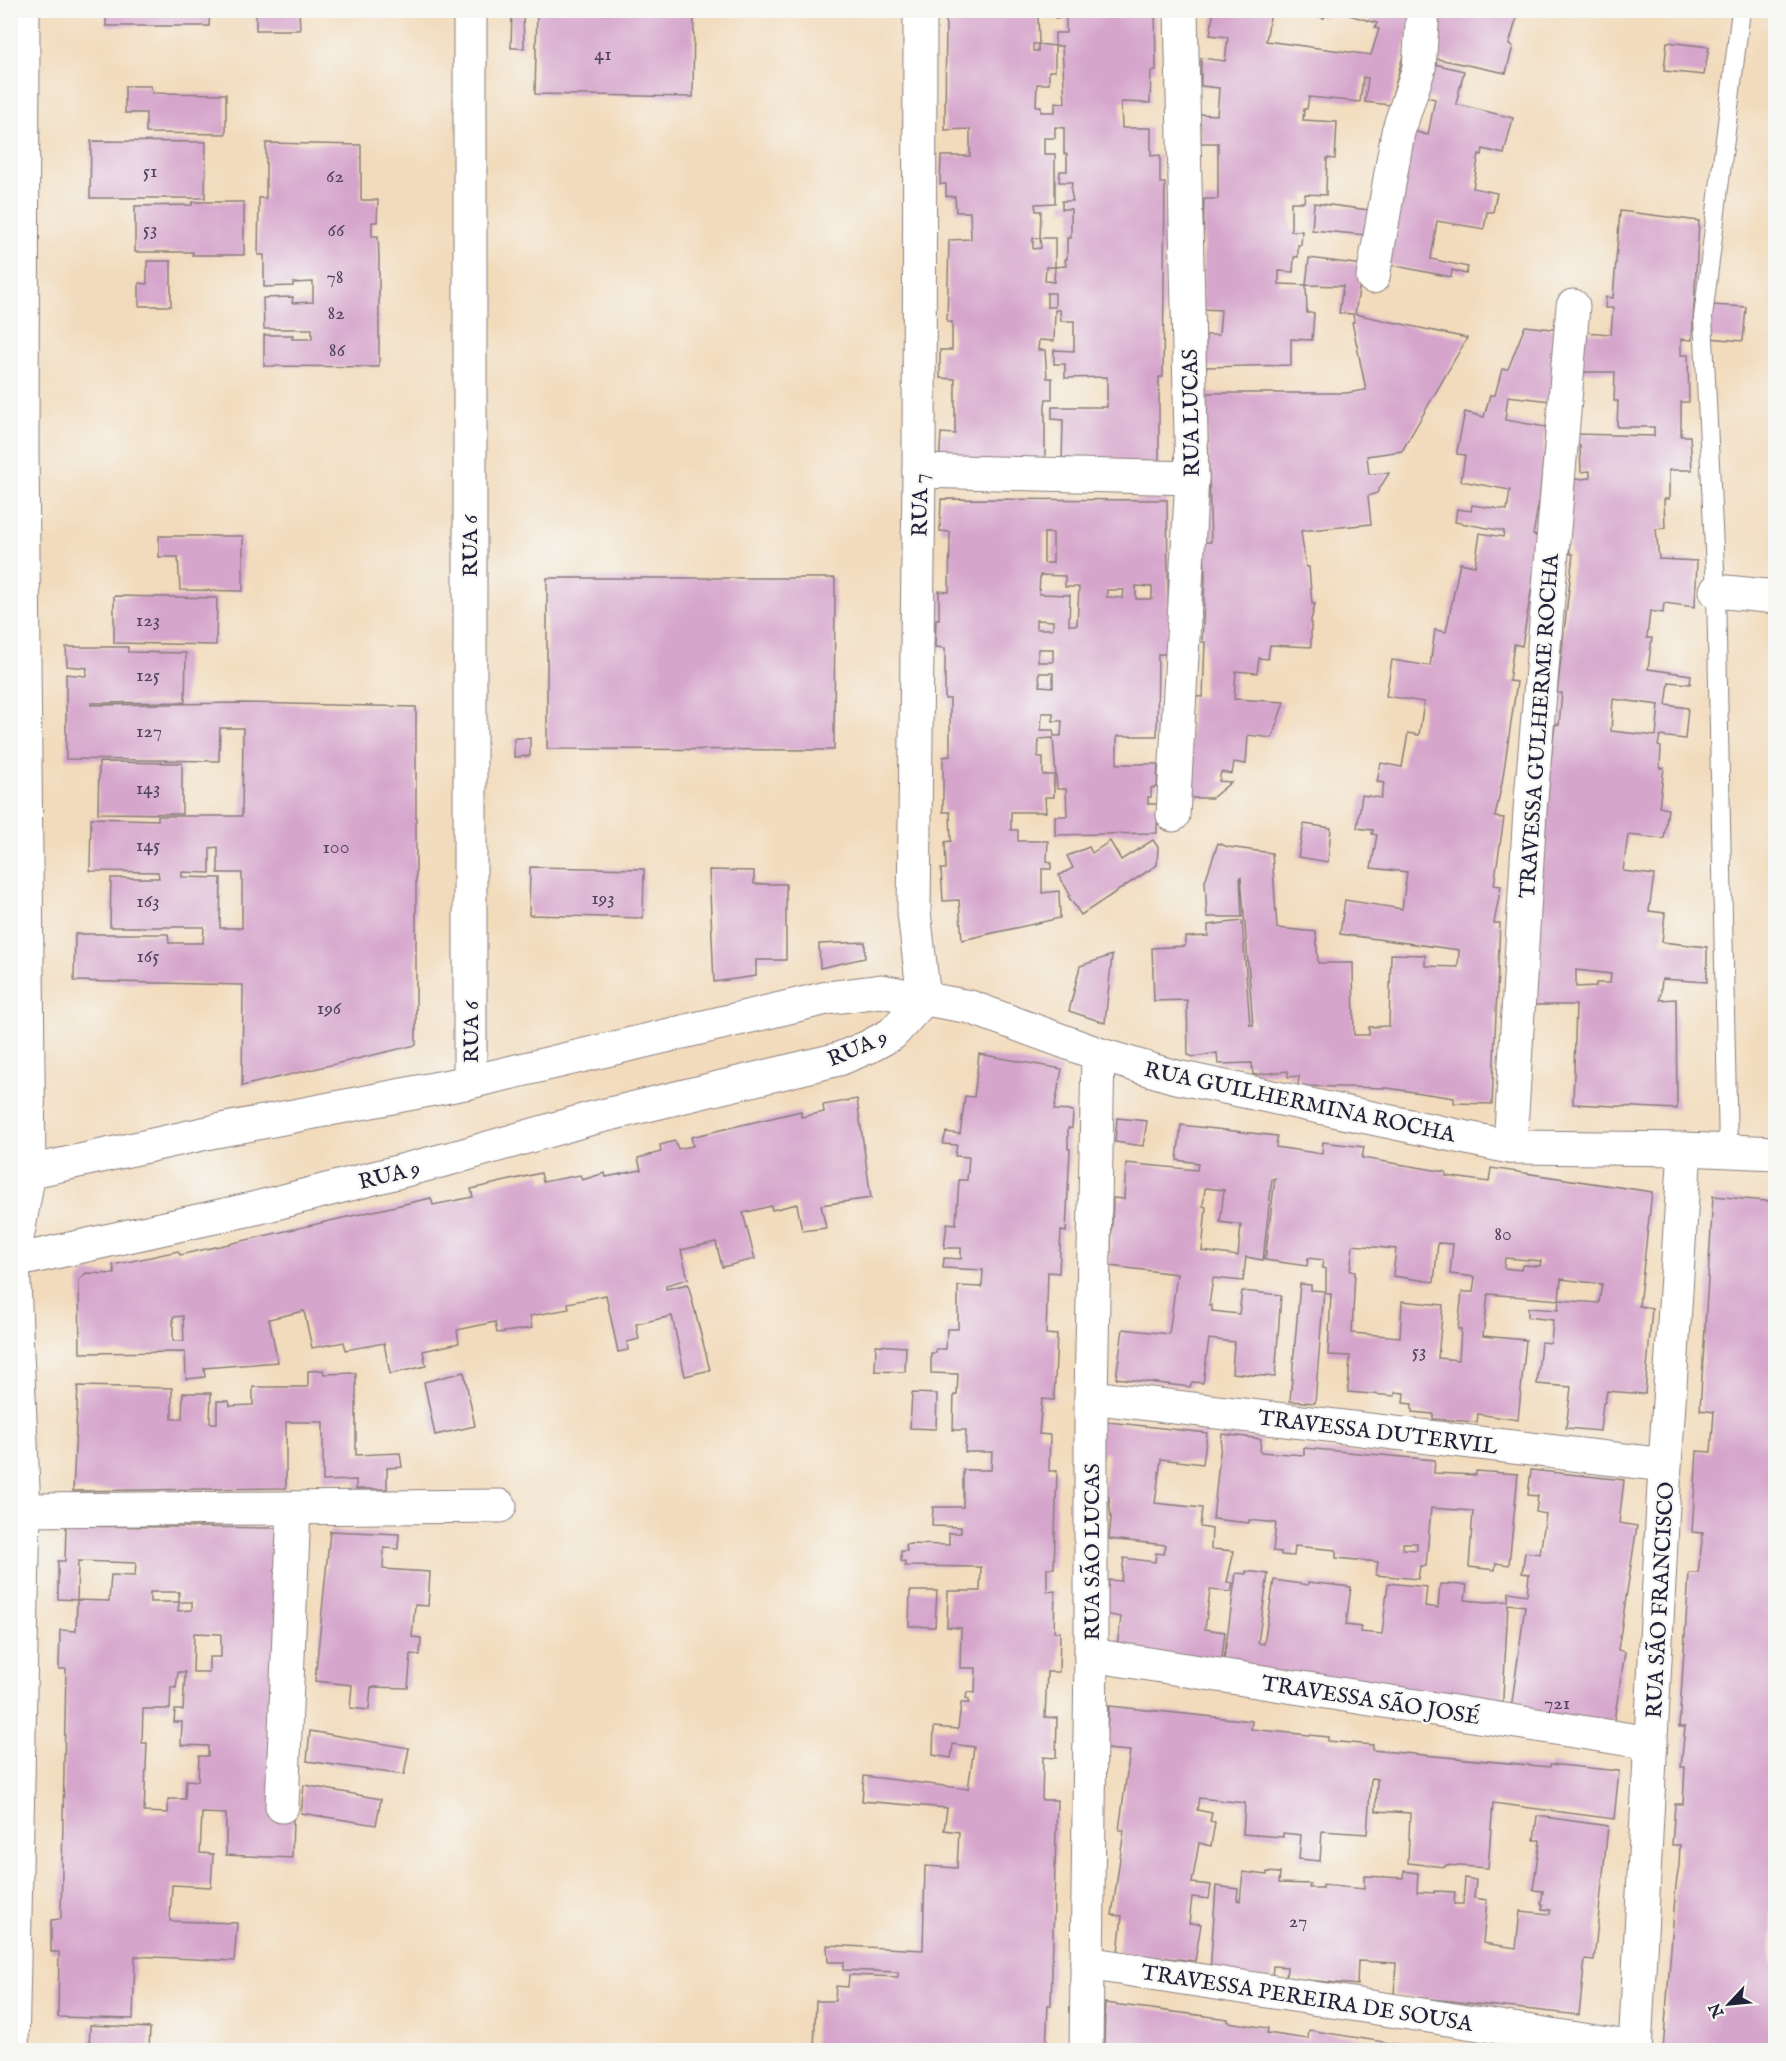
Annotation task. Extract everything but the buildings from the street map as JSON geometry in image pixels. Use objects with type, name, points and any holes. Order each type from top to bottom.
[{"type":"street","points":[[12,2050],[24,1510],[12,1262],[20,1174],[23,10]]},
{"type":"street","name":"RUA 6","points":[[470,10],[470,1082]]},
{"type":"street","name":"RUA 7","points":[[920,10],[919,471],[914,912],[924,999]]},
{"type":"street","name":"RUA LUCAS","points":[[1173,815],[1192,478],[1180,10]]},
{"type":"street","points":[[1373,277],[1398,132],[1419,68],[1423,10]]},
{"type":"street","name":"TRAVESSA GULHERME ROCHA","points":[[1510,1147],[1530,810],[1573,306]]},
{"type":"street","points":[[919,471],[1192,478]]},
{"type":"street","points":[[1716,591],[1776,597]]},
{"type":"street","name":"RUA 9","points":[[20,1174],[216,1131],[470,1082],[827,998],[881,991],[924,999]]},
{"type":"street","name":"RUA 9","points":[[12,1262],[256,1208],[460,1156],[589,1119],[839,1059],[892,1034],[924,999]]},
{"type":"street","name":"RUA GUILHERMINA ROCHA","points":[[924,999],[982,1011],[1098,1054],[1172,1076],[1510,1147],[1685,1149],[1776,1153]]},
{"type":"street","name":"RUA SÃO LUCAS","points":[[1086,2050],[1091,1655],[1091,1397],[1098,1054]]},
{"type":"street","name":"RUA SÃO FRANCISCO","points":[[1635,2049],[1665,1465],[1685,1149]]},
{"type":"street","name":"TRAVESSA DUTERVIL","points":[[1091,1397],[1665,1465]]},
{"type":"street","points":[[24,1510],[500,1506]]},
{"type":"street","points":[[282,1806],[294,1508]]},
{"type":"street","name":"TRAVESSA SÃO JOSÉ","points":[[1091,1655],[1652,1743]]},
{"type":"street","name":"TRAVESSA PEREIRA DE SOUSA","points":[[1087,1963],[1635,2049]]},
{"type":"lane","points":[[1728,1150],[1716,591],[1703,317],[1741,10]]}]
